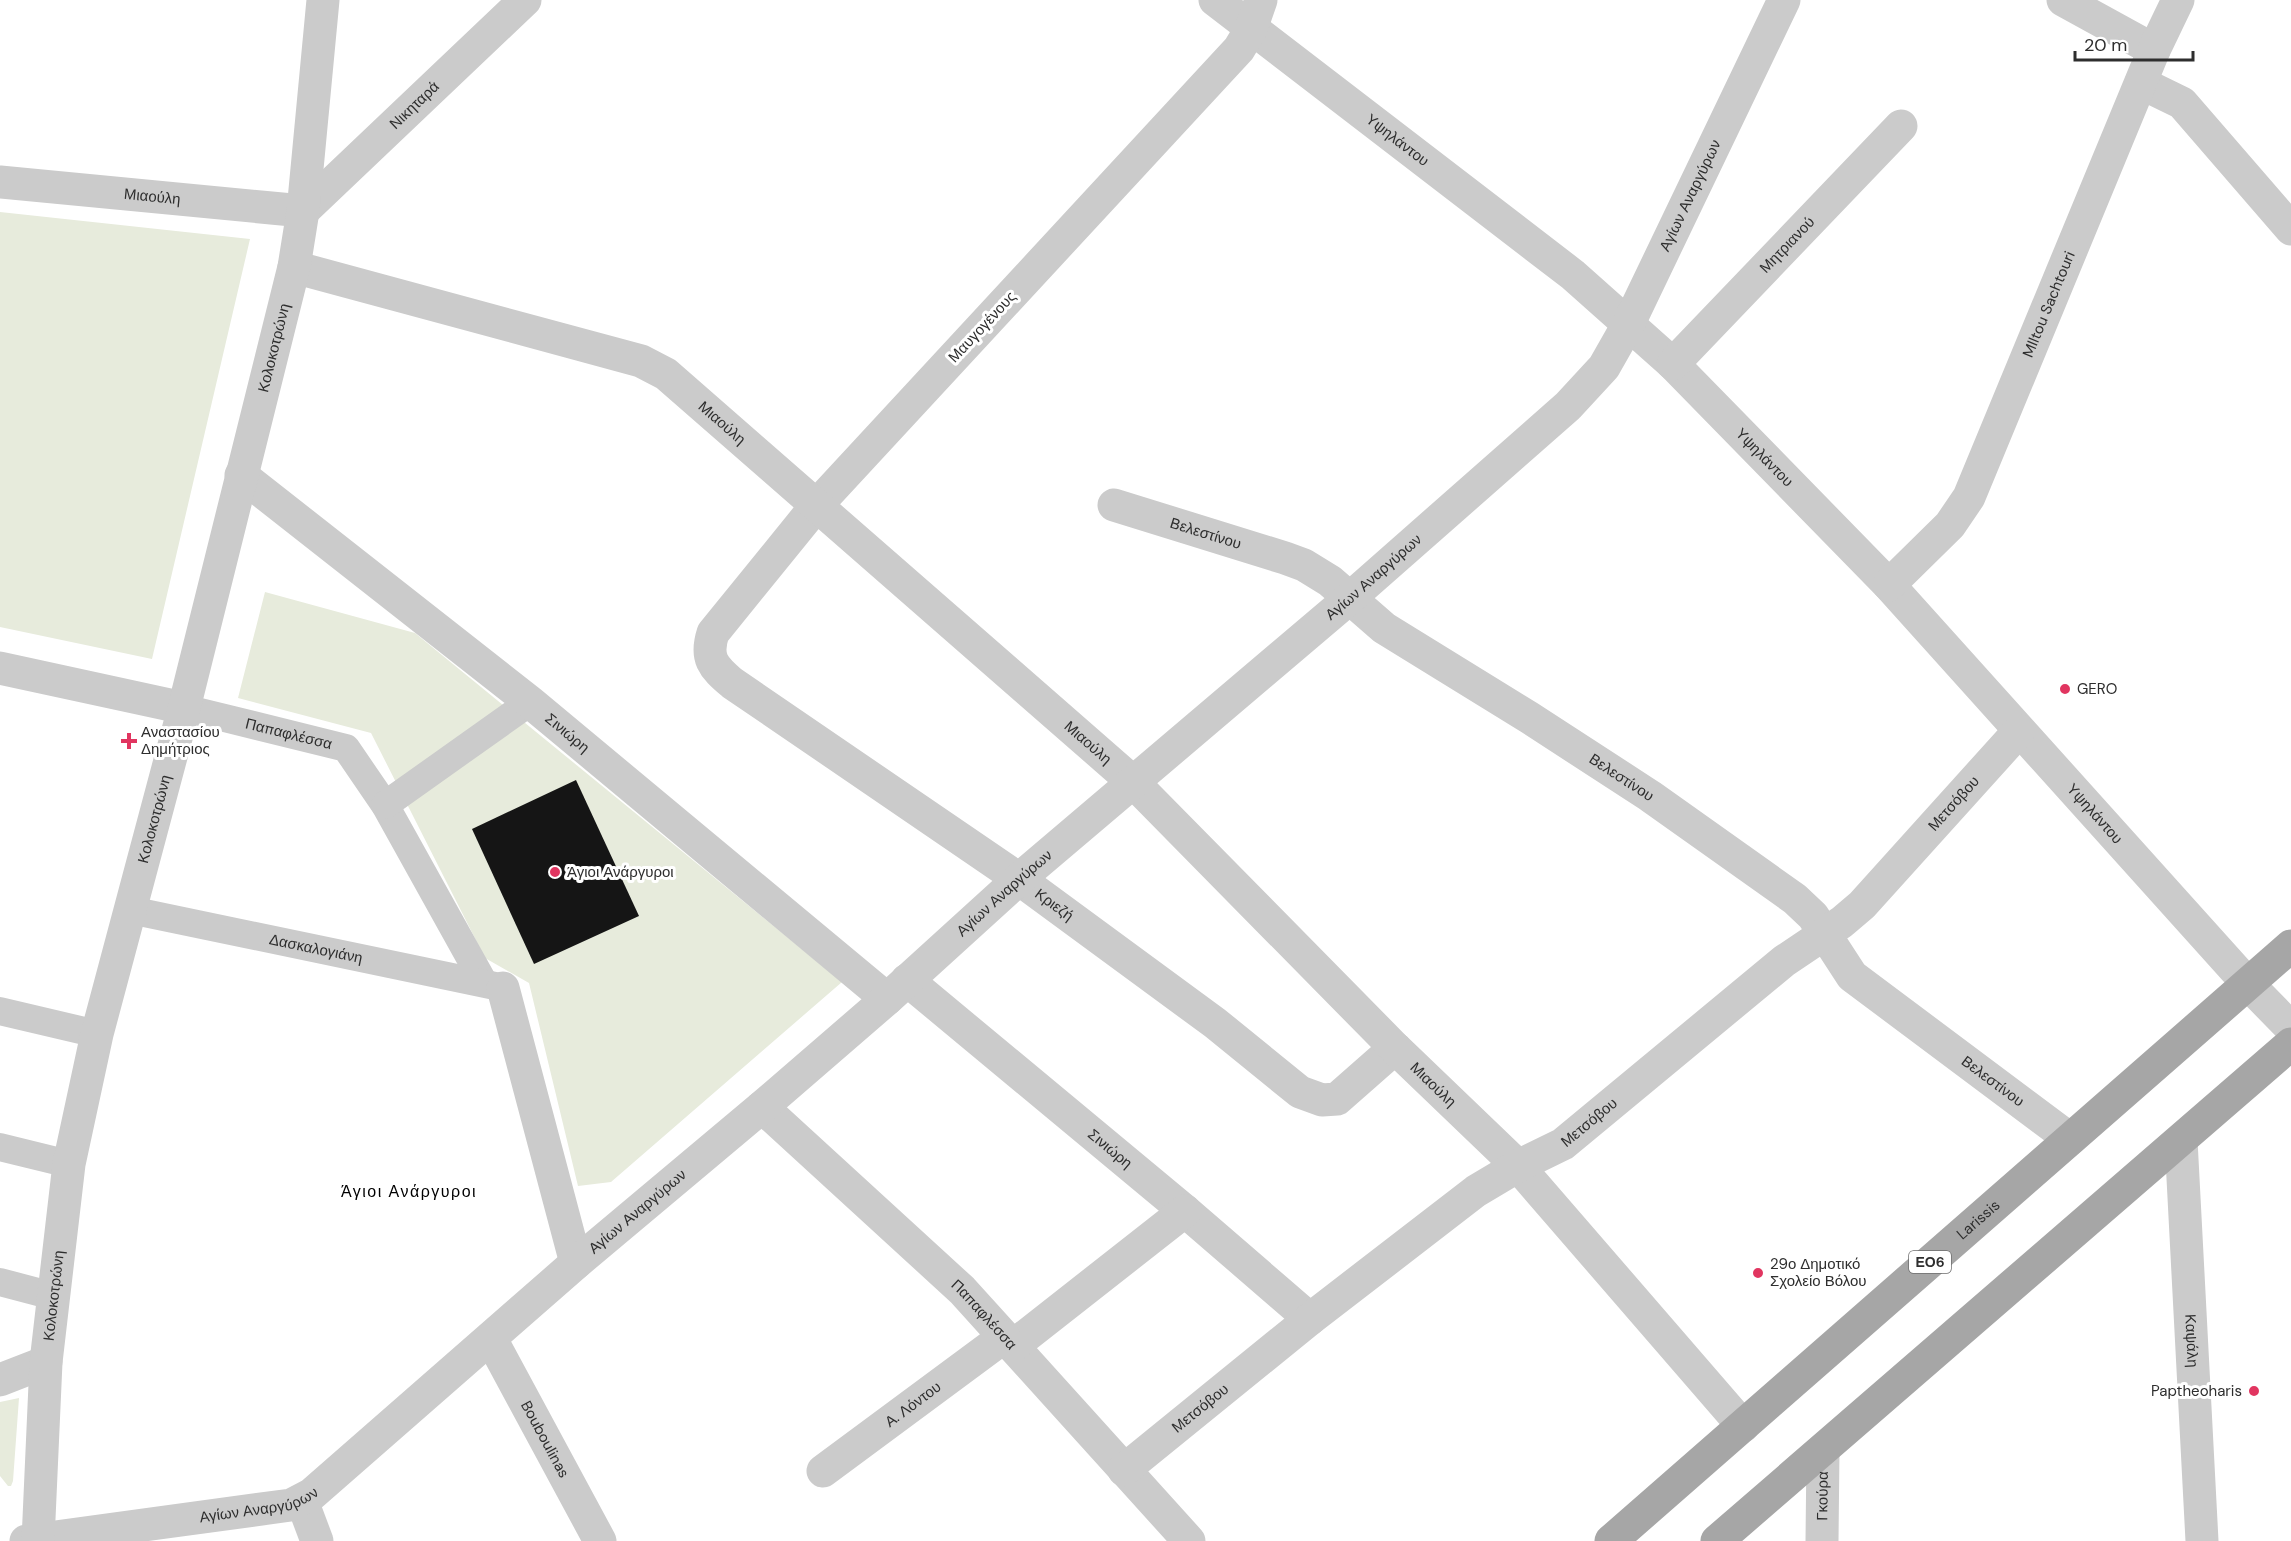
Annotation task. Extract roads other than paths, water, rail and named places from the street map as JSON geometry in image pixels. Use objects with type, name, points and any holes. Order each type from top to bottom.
[{"type":"main road","name":"Larissis","points":[[1611,1541],[2291,946]]},
{"type":"main road","points":[[1717,1541],[2291,1044]]},
{"type":"street","name":"Κολοκοτρώνη","points":[[34,1540],[46,1362],[69,1164],[97,1034],[184,708],[294,267],[303,211],[322,0]]},
{"type":"street","name":"Νικηταρά","points":[[303,211],[525,0]]},
{"type":"street","name":"Υψηλάντου","points":[[1215,0],[1256,14],[1573,275],[1673,364],[1889,585],[2248,984],[2291,1028]]},
{"type":"street","name":"Αγίων Αναργύρων","points":[[34,1540],[302,1501],[576,1263],[897,990],[1019,879],[1350,598],[1590,385],[1604,367],[1629,323],[1784,0]]},
{"type":"street","points":[[2062,0],[2154,50]]},
{"type":"street","name":"MIltou Sachtouri","points":[[1889,585],[1950,525],[1969,497],[2154,50],[2178,0]]},
{"type":"street","name":"Μαυγογένους","points":[[710,658],[709,646],[713,633],[816,506],[1219,72],[1239,49],[1256,14]]},
{"type":"street","points":[[2141,83],[2182,103],[2291,228]]},
{"type":"street","name":"Μητριανού","points":[[1673,364],[1901,126]]},
{"type":"street","name":"Μιαούλη","points":[[0,182],[303,211]]},
{"type":"street","name":"Μιαούλη","points":[[294,267],[641,361],[656,367],[678,384],[1133,783],[1395,1048],[1518,1166],[1743,1426]]},
{"type":"street","name":"Σινιώρη","points":[[241,475],[897,990],[1185,1211],[1310,1319]]},
{"type":"street","name":"Βελεστίνου","points":[[1114,504],[1304,565],[1330,580],[1384,628],[1650,796],[1795,899],[1813,915],[1842,964],[1852,976],[2070,1139]]},
{"type":"street","name":"Κριεζή","points":[[710,658],[718,671],[732,683],[1019,879],[1215,1023],[1300,1092],[1322,1100],[1337,1099],[1395,1048]]},
{"type":"street","name":"Παπαφλέσσα","points":[[0,668],[184,708],[346,748],[385,805],[493,985],[576,1263]]},
{"type":"street","points":[[385,805],[530,702]]},
{"type":"street","name":"Μετσόβου","points":[[1124,1470],[1310,1319],[1476,1191],[1518,1166],[1563,1144],[1784,961],[1862,905],[2019,731]]},
{"type":"street","name":"Δασκαλογιάνη","points":[[130,910],[493,985]]},
{"type":"street","points":[[0,1011],[97,1034]]},
{"type":"street","name":"Παπαφλέσσα","points":[[762,1107],[962,1290],[1189,1541]]},
{"type":"street","name":"Καψάλη","points":[[2181,1140],[2202,1541]]},
{"type":"street","points":[[0,1147],[69,1164]]},
{"type":"street","name":"Α. Λόντου","points":[[823,1471],[1008,1342],[1185,1211]]},
{"type":"street","points":[[0,1282],[53,1296]]},
{"type":"street","name":"Bouboulinas","points":[[491,1339],[600,1541]]},
{"type":"street","points":[[0,1380],[46,1362]]},
{"type":"street","name":"Γκούρα","points":[[1822,1541],[1823,1451]]},
{"type":"street","points":[[302,1501],[317,1541]]},
{"type":"place","name":"GERO","points":[[2065,689]]},
{"type":"place","name":"Αναστασίου Δημήτριος","points":[[129,741]]},
{"type":"place","name":"Άγιοι Ανάργυροι","points":[[555,872]]},
{"type":"place","name":"29ο Δημοτικό Σχολείο Βόλου","points":[[1758,1273]]},
{"type":"place","name":"Paptheoharis","points":[[2254,1391]]},
{"type":"district","name":"Άγιοι Ανάργυροι","points":[[409,1191]]}]
